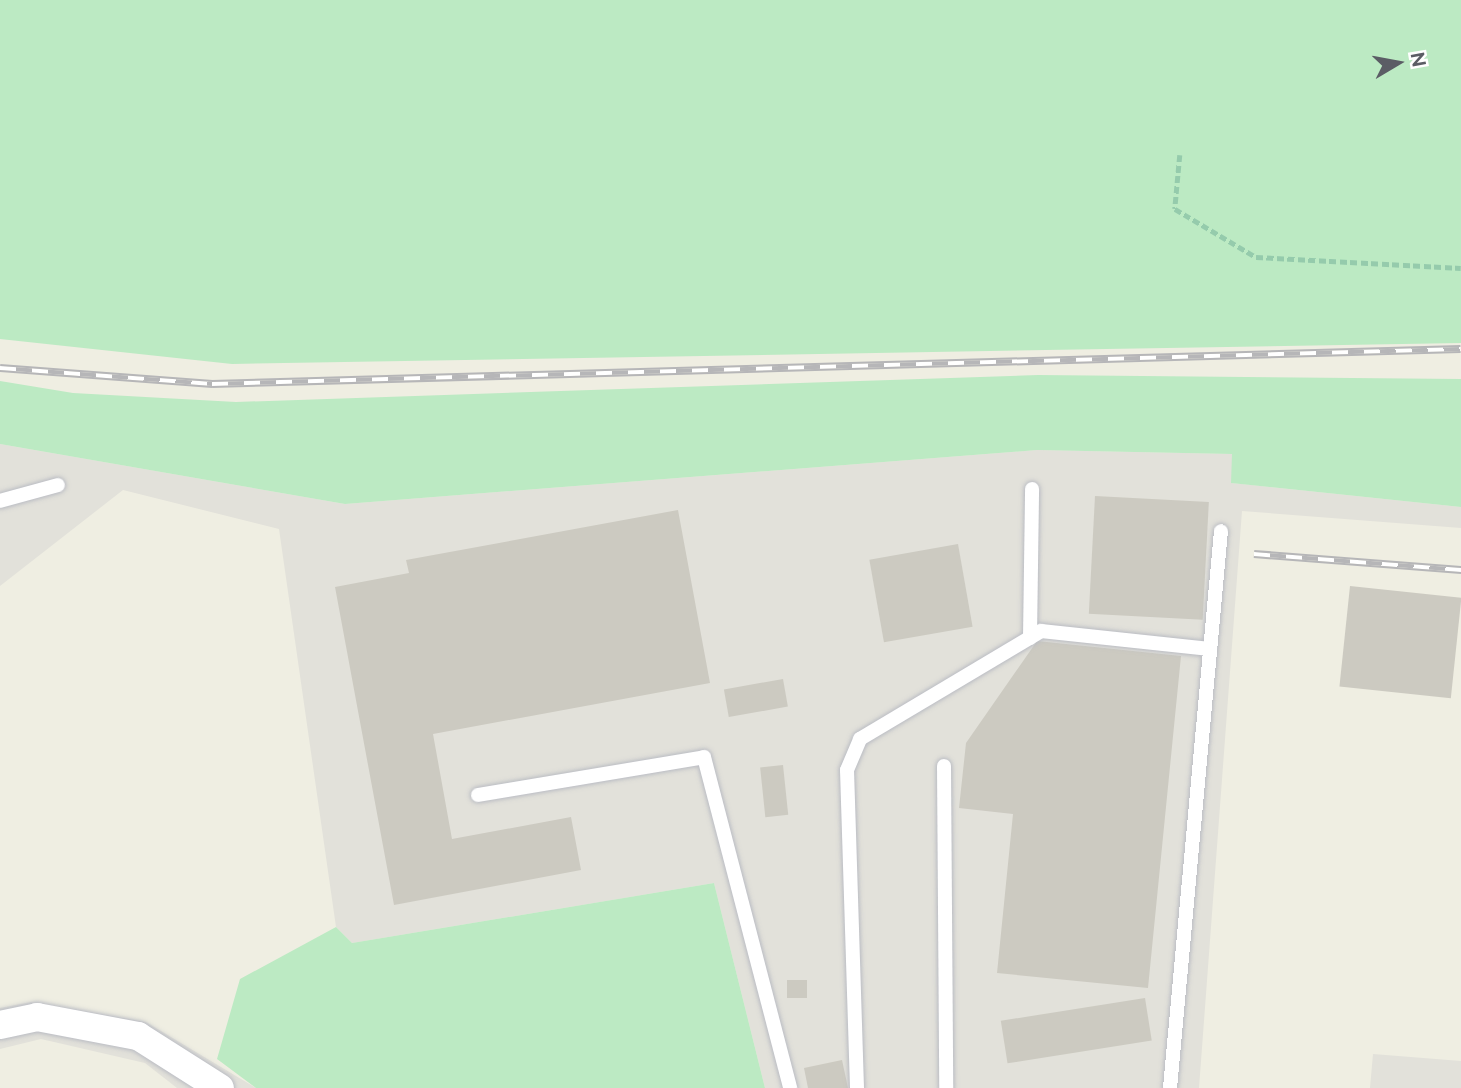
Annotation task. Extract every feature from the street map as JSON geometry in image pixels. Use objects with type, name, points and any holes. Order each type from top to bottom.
[{"type":"street","points":[[0,1025],[37,1017],[138,1036],[220,1088]]},
{"type":"lane","points":[[0,501],[58,485]]},
{"type":"lane","points":[[1030,638],[1032,489]]},
{"type":"lane","points":[[1170,1088],[1221,531]]},
{"type":"lane","points":[[857,1088],[847,770],[860,739],[1041,631],[1210,649]]},
{"type":"lane","points":[[478,796],[704,757],[790,1088]]},
{"type":"lane","points":[[944,766],[946,1088]]},
{"type":"path","points":[[1181,155],[1175,209],[1256,257],[1461,268]]},
{"type":"shaded area","points":[[0,444],[345,504],[1037,450],[1233,454],[1232,483],[1461,507],[1461,528],[1242,511],[1199,1088],[765,1088],[714,883],[352,943],[336,927],[279,529],[123,490],[0,586]]},
{"type":"shaded area","points":[[31,1002],[146,1022],[256,1088],[177,1088],[145,1063],[41,1039],[0,1049],[0,1008]]},
{"type":"shaded area","points":[[1373,1054],[1461,1061],[1461,1088],[1370,1088]]},
{"type":"green space","points":[[0,0],[1461,0],[1461,343],[232,364],[0,339]]},
{"type":"green space","points":[[1038,375],[1461,379],[1461,507],[1231,483],[1232,454],[1037,450],[345,504],[0,444],[0,381],[73,393],[236,402]]},
{"type":"green space","points":[[714,883],[765,1088],[256,1088],[217,1059],[240,979],[336,927],[352,943]]},
{"type":"building","points":[[1095,496],[1209,502],[1203,620],[1089,614]]},
{"type":"building","points":[[678,510],[710,683],[433,734],[452,839],[571,817],[581,870],[394,905],[335,587],[409,573],[406,560]]},
{"type":"building","points":[[958,544],[973,627],[884,642],[869,560]]},
{"type":"building","points":[[1350,586],[1461,598],[1451,698],[1339,686]]},
{"type":"building","points":[[1037,641],[1181,656],[1148,988],[997,973],[1013,814],[959,808],[966,743]]},
{"type":"building","points":[[783,679],[788,707],[729,717],[724,689]]},
{"type":"building","points":[[783,765],[788,815],[765,817],[760,767]]},
{"type":"building","points":[[787,980],[807,980],[807,998],[787,998]]},
{"type":"building","points":[[1145,998],[1152,1040],[1008,1063],[1001,1021]]},
{"type":"building","points":[[842,1060],[848,1088],[808,1088],[804,1068]]},
{"type":"railway","points":[[0,368],[212,384],[1461,349]]},
{"type":"railway","points":[[1254,554],[1461,570]]}]
